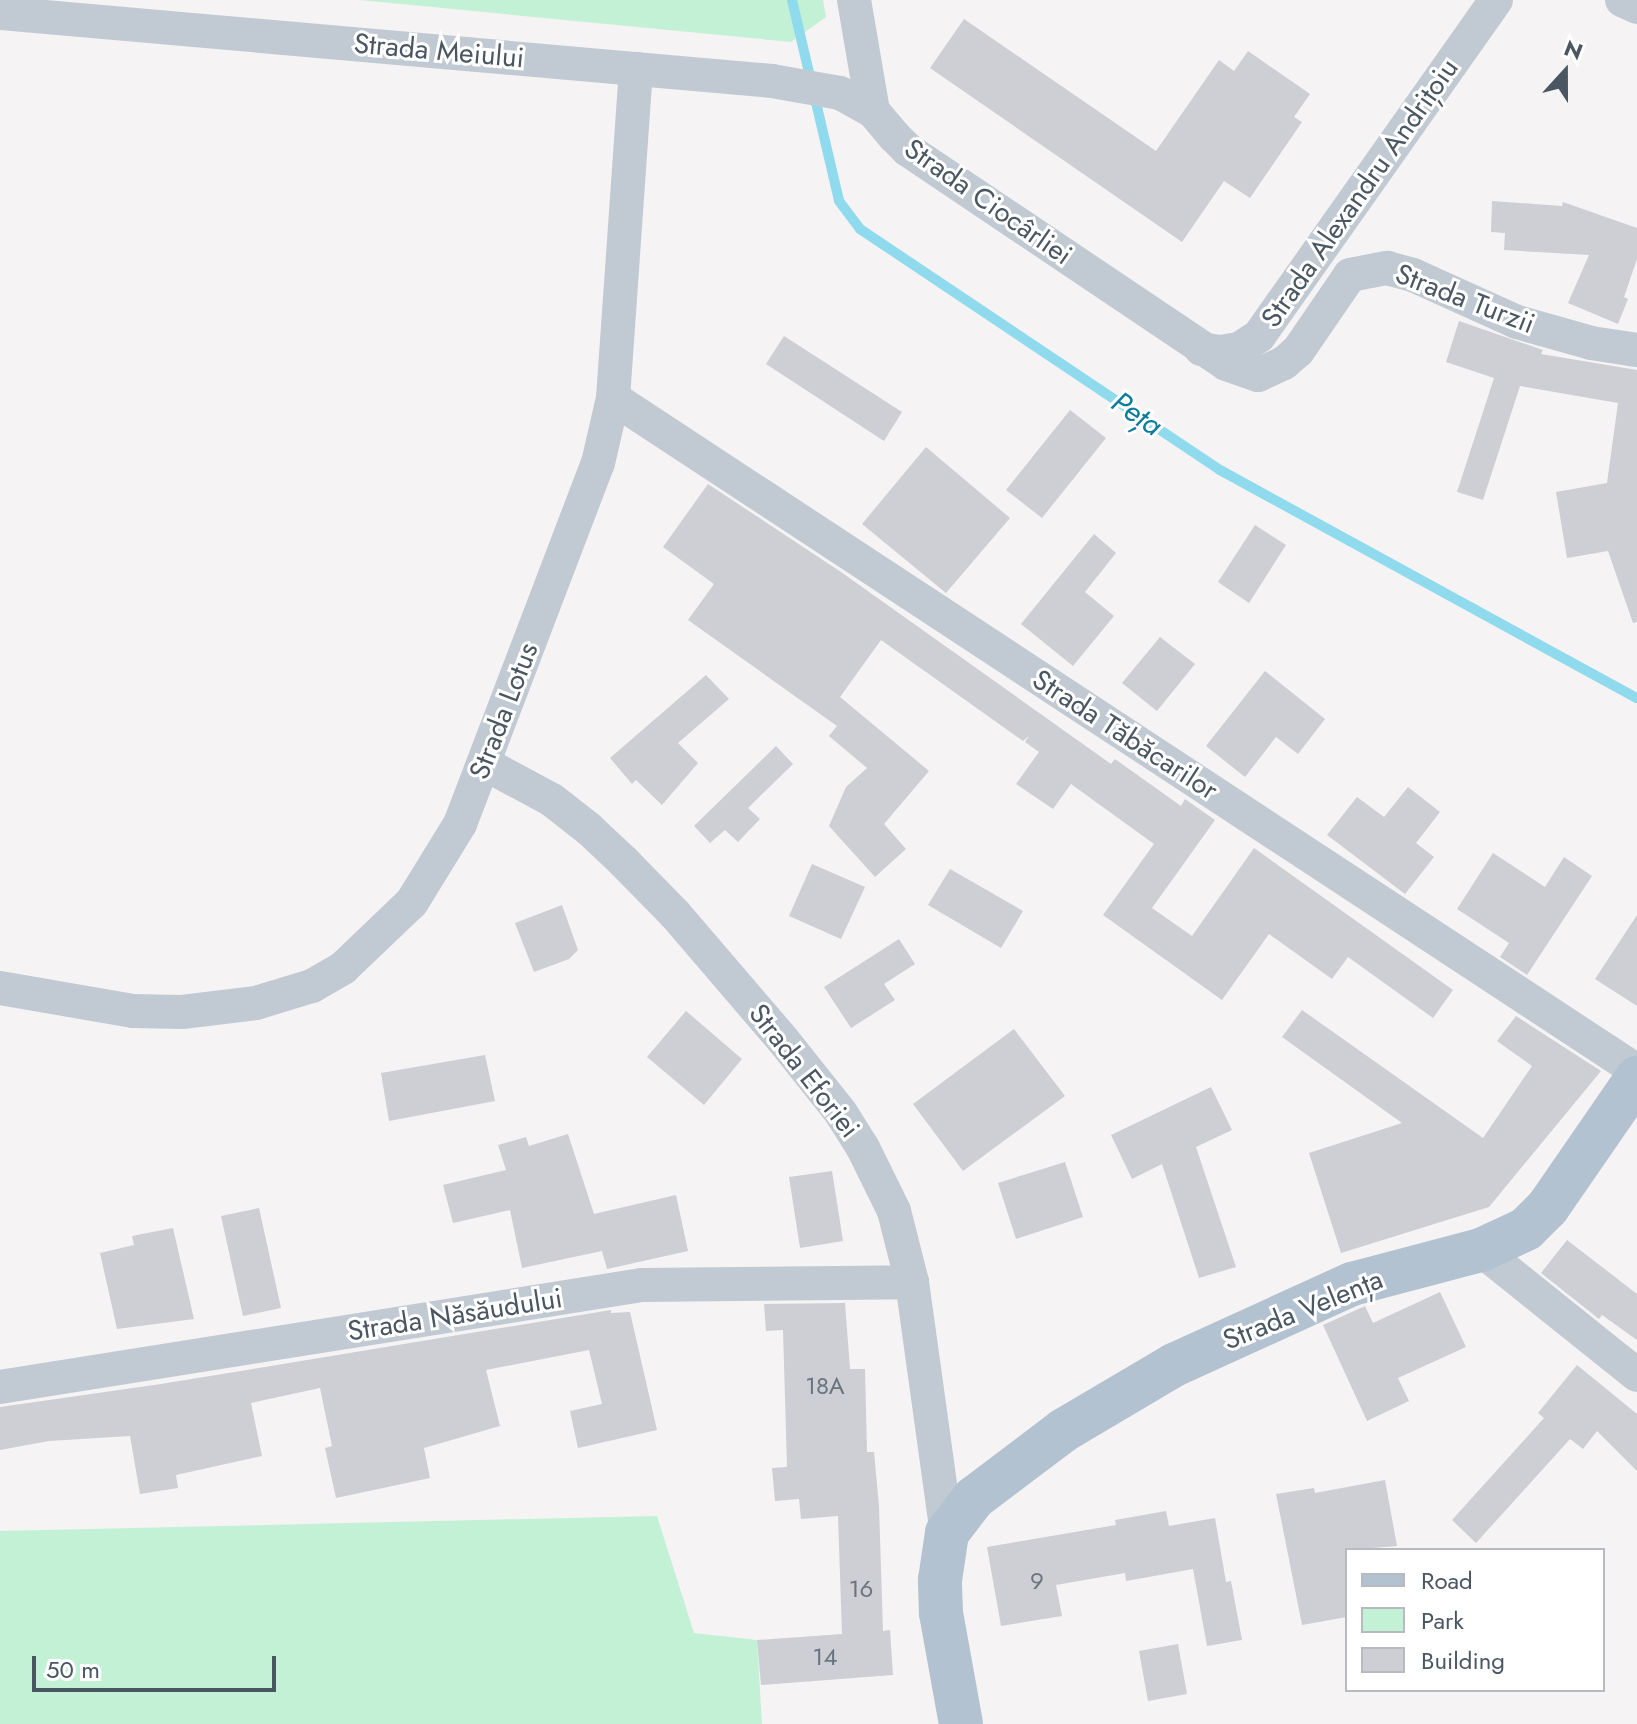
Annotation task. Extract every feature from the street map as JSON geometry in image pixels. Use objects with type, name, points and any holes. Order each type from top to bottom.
[{"type":"main road","name":"Strada Velența","points":[[947,1533],[974,1498],[1002,1475],[1064,1430],[1174,1365],[1352,1284],[1481,1250],[1526,1229],[1548,1207],[1637,1078]]},
{"type":"main road","name":"Strada Eforiei","points":[[947,1533],[940,1580],[941,1613],[961,1724]]},
{"type":"street","points":[[854,0],[873,111]]},
{"type":"street","name":"Strada Alexandru Andrițoiu","points":[[1201,349],[1220,352],[1239,349],[1259,336],[1496,0]]},
{"type":"street","points":[[1622,0],[1637,7]]},
{"type":"street","name":"Strada Meiului","points":[[0,13],[772,81],[840,93],[873,111]]},
{"type":"street","name":"Strada Lotus","points":[[0,988],[133,1011],[182,1012],[256,1003],[312,986],[343,968],[412,902],[460,824],[598,463],[613,398],[636,69]]},
{"type":"street","name":"Strada Ciocârliei","points":[[873,111],[908,150],[1201,349]]},
{"type":"street","name":"Strada Turzii","points":[[1201,349],[1244,373],[1270,371],[1298,351],[1350,275],[1387,268],[1413,275],[1517,322],[1591,343],[1637,350]]},
{"type":"street","name":"Strada Tăbăcarilor","points":[[613,398],[1637,1071]]},
{"type":"street","name":"Strada Eforiei","points":[[485,764],[552,800],[589,829],[675,914],[783,1040],[841,1113],[863,1148],[894,1211],[912,1282],[947,1533]]},
{"type":"street","points":[[1481,1250],[1637,1375]]},
{"type":"street","name":"Strada Năsăudului","points":[[0,1387],[642,1285],[912,1282]]},
{"type":"green space","points":[[360,0],[823,0],[826,17],[791,42]]},
{"type":"green space","points":[[657,1516],[694,1633],[757,1640],[762,1724],[0,1724],[0,1531]]},
{"type":"building","points":[[964,19],[1156,151],[1219,60],[1234,71],[1248,51],[1310,94],[1294,117],[1302,122],[1250,198],[1224,181],[1182,242],[930,68]]},
{"type":"building","points":[[1492,201],[1562,206],[1563,202],[1637,228],[1637,259],[1624,297],[1628,299],[1618,324],[1568,303],[1589,255],[1504,250],[1505,233],[1491,232]]},
{"type":"building","points":[[1459,321],[1543,350],[1541,354],[1637,370],[1637,622],[1633,623],[1608,551],[1567,558],[1556,492],[1607,483],[1618,403],[1520,386],[1483,500],[1457,492],[1494,378],[1446,362]]},
{"type":"building","points":[[784,336],[902,412],[884,441],[766,364]]},
{"type":"building","points":[[1070,410],[1106,438],[1042,518],[1006,490]]},
{"type":"building","points":[[926,447],[1010,518],[946,593],[862,524]]},
{"type":"building","points":[[708,484],[841,572],[1111,764],[1115,759],[1181,806],[1185,799],[1215,820],[1152,908],[1192,936],[1254,848],[1453,990],[1433,1018],[1348,957],[1332,979],[1269,934],[1222,1000],[1103,915],[1154,844],[1071,784],[1053,809],[1016,784],[1039,752],[1025,742],[1029,736],[1023,741],[881,640],[840,697],[929,771],[884,824],[906,849],[875,877],[829,826],[846,787],[867,768],[829,736],[837,726],[688,620],[714,584],[663,547]]},
{"type":"building","points":[[1255,525],[1286,545],[1249,603],[1218,582]]},
{"type":"building","points":[[1094,534],[1116,553],[1085,592],[1114,616],[1073,666],[1021,624]]},
{"type":"building","points":[[1160,637],[1195,664],[1157,711],[1122,683]]},
{"type":"building","points":[[1265,671],[1325,719],[1298,754],[1276,737],[1245,777],[1206,746]]},
{"type":"building","points":[[706,675],[729,699],[678,743],[698,763],[662,805],[636,780],[632,784],[610,758]]},
{"type":"building","points":[[776,746],[793,764],[748,808],[760,819],[738,842],[725,830],[710,843],[694,826]]},
{"type":"building","points":[[1408,787],[1440,812],[1416,843],[1434,857],[1405,894],[1327,835],[1357,797],[1384,817]]},
{"type":"building","points":[[1493,853],[1545,887],[1564,857],[1592,876],[1527,975],[1500,957],[1509,943],[1457,909]]},
{"type":"building","points":[[812,864],[865,887],[841,939],[789,916]]},
{"type":"building","points":[[950,869],[1023,911],[1001,948],[928,905]]},
{"type":"building","points":[[562,905],[578,950],[569,959],[534,972],[515,923]]},
{"type":"building","points":[[1637,915],[1637,1006],[1595,979]]},
{"type":"building","points":[[899,939],[915,964],[884,984],[895,1000],[851,1028],[824,987]]},
{"type":"building","points":[[1302,1010],[1483,1138],[1532,1066],[1497,1041],[1516,1016],[1601,1071],[1489,1207],[1341,1253],[1309,1153],[1402,1123],[1282,1037]]},
{"type":"building","points":[[686,1011],[742,1059],[704,1105],[647,1057]]},
{"type":"building","points":[[1014,1029],[1065,1096],[963,1171],[913,1104]]},
{"type":"building","points":[[485,1055],[495,1101],[389,1121],[381,1073]]},
{"type":"building","points":[[1211,1087],[1232,1130],[1196,1147],[1236,1267],[1199,1278],[1162,1164],[1132,1179],[1111,1135]]},
{"type":"building","points":[[568,1134],[594,1214],[676,1195],[688,1251],[607,1269],[602,1251],[522,1268],[510,1210],[453,1223],[443,1185],[506,1170],[498,1145],[526,1137],[529,1146]]},
{"type":"building","points":[[1065,1162],[1083,1217],[1016,1239],[998,1183]]},
{"type":"building","points":[[832,1171],[843,1241],[800,1248],[789,1177]]},
{"type":"building","points":[[259,1208],[281,1308],[243,1316],[221,1216]]},
{"type":"building","points":[[173,1228],[194,1319],[117,1329],[100,1253],[134,1245],[132,1236]]},
{"type":"building","points":[[1567,1240],[1637,1294],[1637,1340],[1602,1315],[1599,1319],[1541,1273]]},
{"type":"building","points":[[1440,1292],[1466,1347],[1398,1378],[1409,1401],[1367,1421],[1323,1325],[1365,1306],[1373,1323]]},
{"type":"building","points":[[845,1303],[850,1369],[865,1369],[867,1452],[874,1452],[879,1506],[883,1631],[890,1630],[893,1675],[761,1685],[757,1640],[842,1634],[838,1516],[801,1519],[799,1499],[775,1501],[772,1468],[787,1467],[783,1330],[766,1331],[764,1304]]},
{"type":"building","points":[[611,1310],[611,1313],[630,1312],[657,1430],[578,1448],[570,1411],[602,1404],[589,1350],[486,1370],[500,1426],[424,1448],[430,1478],[336,1498],[325,1448],[332,1446],[320,1388],[251,1403],[262,1456],[176,1475],[178,1488],[140,1494],[130,1436],[49,1441],[0,1450],[0,1407],[161,1384]]},
{"type":"building","points":[[1577,1365],[1637,1414],[1637,1471],[1597,1431],[1583,1449],[1570,1439],[1476,1543],[1452,1520],[1544,1418],[1538,1413]]},
{"type":"building","points":[[1385,1480],[1397,1546],[1345,1548],[1345,1617],[1302,1625],[1276,1494],[1314,1488],[1315,1493]]},
{"type":"building","points":[[1166,1511],[1169,1526],[1215,1518],[1226,1582],[1231,1581],[1242,1640],[1207,1646],[1193,1569],[1126,1581],[1125,1573],[1056,1585],[1062,1616],[1001,1626],[987,1547],[1116,1525],[1115,1520]]},
{"type":"building","points":[[1178,1644],[1187,1694],[1148,1701],[1139,1651]]},
{"type":"waterway","name":"Peța","points":[[792,0],[839,201],[860,229],[1220,470],[1637,698]]}]
